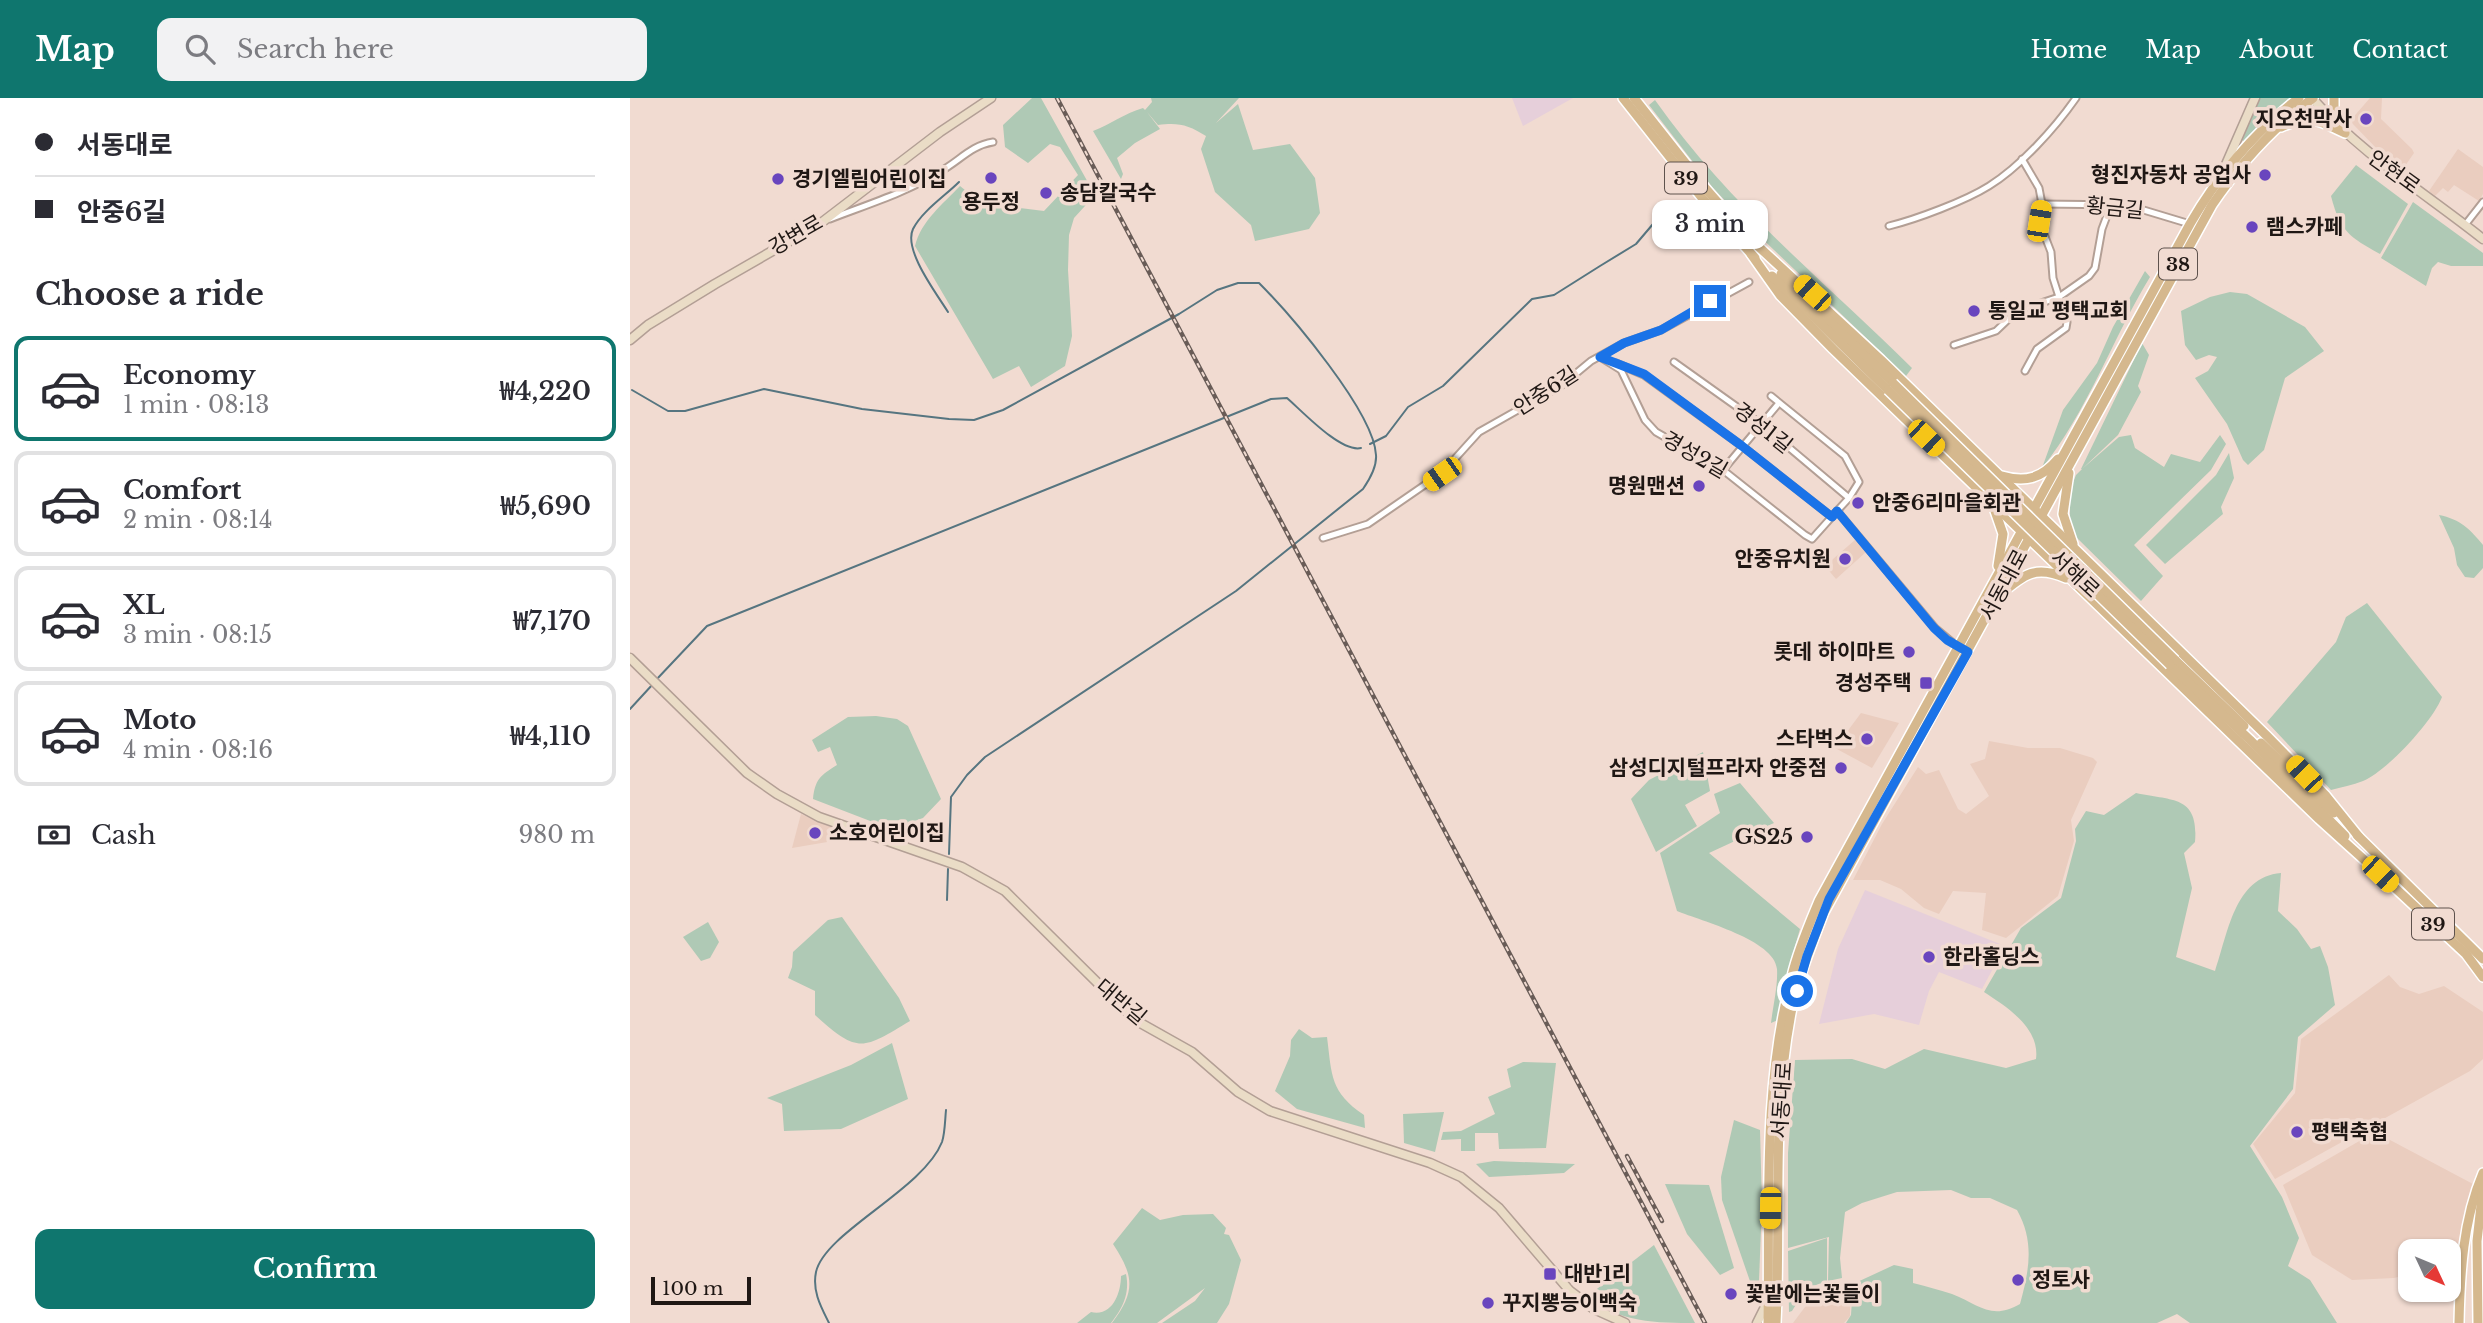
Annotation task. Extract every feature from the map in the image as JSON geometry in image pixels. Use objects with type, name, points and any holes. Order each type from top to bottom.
[{"type":"main road","name":"서해로","points":[[1623,98],[1751,254],[1891,386]]},
{"type":"main road","name":"서해로","points":[[1634,98],[1706,189],[1802,295],[2250,740],[2380,874],[2466,954],[2483,976]]},
{"type":"main road","name":"서동대로","points":[[1776,1323],[1784,1059],[1801,974],[1829,899],[2029,538],[2038,512],[2070,444],[2190,224],[2222,173],[2260,131],[2299,98]]},
{"type":"main road","name":"서동대로","points":[[1768,1323],[1774,1076],[1792,975],[1805,934],[1829,880],[1956,647],[2021,531],[2038,512],[2076,453],[2212,205],[2236,170],[2273,130],[2312,98]]},
{"type":"main road","points":[[2334,98],[2334,112],[2344,133]]},
{"type":"main road","points":[[2273,130],[2301,118],[2308,118],[2344,133]]},
{"type":"main road","points":[[1746,235],[1812,293],[2267,736],[2326,796],[2359,837]]},
{"type":"main road","points":[[1751,254],[1780,295],[1833,349],[2319,819],[2380,874]]},
{"type":"main road","points":[[2001,476],[2021,480],[2037,477],[2054,463],[2070,444]]},
{"type":"main road","points":[[2076,453],[2063,505],[2064,522],[2077,552]]},
{"type":"main road","points":[[1991,502],[1999,517],[2003,534],[1997,574]]},
{"type":"main road","points":[[1995,600],[2021,577],[2035,572],[2051,572],[2073,581]]},
{"type":"main road","name":"서해로","points":[[2172,663],[2359,837],[2483,959]]},
{"type":"main road","points":[[2459,1323],[2466,1236],[2473,1201],[2483,1173]]},
{"type":"main road","points":[[2478,1323],[2477,1241],[2483,1188]]},
{"type":"street","name":"강변로","points":[[630,340],[704,291],[821,223],[940,132],[991,98]]},
{"type":"street","points":[[1889,226],[1989,186],[2022,159],[2064,116],[2076,98]]},
{"type":"street","points":[[2222,173],[2255,98]]},
{"type":"street","name":"안현로","points":[[2312,98],[2344,133],[2483,239]]},
{"type":"street","points":[[821,223],[920,182],[941,172],[979,144],[993,142]]},
{"type":"street","points":[[2022,159],[2034,175],[2042,204],[2039,221],[2051,252],[2053,278],[2067,322],[2066,328],[2037,349],[2025,371]]},
{"type":"street","points":[[2465,225],[2483,202]]},
{"type":"street","name":"황금길","points":[[2042,204],[2127,205],[2190,224]]},
{"type":"street","points":[[1954,345],[1996,331],[2023,308],[2059,297],[2089,276],[2095,268],[2102,229],[2111,205]]},
{"type":"street","name":"안중6길","points":[[1323,538],[1362,528],[1442,474],[1479,432],[1562,385],[1576,371],[1624,343],[1661,330],[1749,282]]},
{"type":"street","name":"경성2길","points":[[1600,357],[1644,374],[1832,517]]},
{"type":"street","name":"경성2길","points":[[1600,357],[1621,370],[1645,420],[1656,432],[1723,470],[1812,539],[1837,511]]},
{"type":"street","name":"경성1길","points":[[1674,362],[1761,424],[1849,498],[1858,482],[1845,456],[1779,403]]},
{"type":"street","points":[[1723,470],[1779,403],[1771,396]]},
{"type":"street","points":[[1849,498],[1837,511],[1934,628],[1956,647],[1968,652]]},
{"type":"street","name":"대반길","points":[[630,658],[747,773],[777,794],[819,817],[962,867],[1005,891],[1135,1020],[1192,1052],[1238,1092],[1270,1111],[1430,1163],[1476,1186],[1512,1222],[1570,1291],[1594,1309],[1625,1323]]},
{"type":"street","points":[[1757,1323],[1768,1300]]},
{"type":"shaded area","points":[[1512,98],[1573,98],[1523,126]]},
{"type":"shaded area","points":[[2370,98],[2382,98],[2381,119],[2412,149],[2414,153],[2405,166],[2401,167],[2381,153],[2350,121]]},
{"type":"shaded area","points":[[2458,149],[2483,167],[2483,194],[2479,201],[2454,185],[2448,192],[2443,188],[2435,196],[2429,191]]},
{"type":"shaded area","name":"안중유치원","points":[[1855,540],[1866,552],[1836,579],[1825,566]]},
{"type":"shaded area","points":[[1861,713],[1899,723],[1872,768],[1835,748]]},
{"type":"shaded area","points":[[1989,741],[2028,748],[2060,748],[2093,758],[2097,762],[2071,820],[2074,841],[2058,896],[2006,938],[1982,930],[1986,893],[1953,891],[1939,914],[1924,908],[1901,889],[1880,880],[1853,880],[1882,824],[1918,767],[1926,774],[1939,770],[1958,809],[1966,814],[1989,796],[1970,764],[1985,759]]},
{"type":"shaded area","name":"소호어린이집","points":[[801,814],[831,827],[839,840],[792,848]]},
{"type":"shaded area","name":"한라홀딩스","points":[[1865,890],[2005,946],[1982,989],[1939,972],[1929,991],[1919,1025],[1874,1014],[1819,1024],[1838,949]]},
{"type":"shaded area","points":[[2389,975],[2400,987],[2419,994],[2444,986],[2483,1012],[2483,1059],[2470,1071],[2275,1179],[2253,1144],[2295,1093],[2301,1039]]},
{"type":"shaded area","points":[[2375,1132],[2473,1184],[2459,1239],[2398,1239],[2398,1277],[2352,1280],[2312,1255],[2283,1185]]},
{"type":"shaded area","points":[[1851,1284],[1850,1316],[1844,1323],[1793,1323],[1814,1295],[1822,1290]]},
{"type":"green space","points":[[1032,98],[1041,98],[1095,195],[1074,218],[1069,235],[1072,336],[1065,366],[1031,387],[1019,366],[993,379],[915,246],[927,221],[960,186],[981,203],[1044,211],[1078,175],[1060,147],[1050,144],[1028,163],[1005,147],[1003,125]]},
{"type":"green space","points":[[1151,98],[1239,98],[1216,123],[1238,104],[1253,150],[1290,144],[1315,178],[1320,213],[1309,229],[1255,241],[1251,225],[1215,192],[1201,149],[1206,136],[1183,125],[1158,125],[1147,112],[1160,129],[1135,143],[1117,158],[1123,174],[1121,179],[1093,131],[1136,110],[1145,110],[1152,102]]},
{"type":"green space","points":[[2259,98],[2290,98],[2244,142],[2241,139]]},
{"type":"green space","points":[[1655,100],[1683,138],[1745,207],[1912,368],[1906,376],[1751,228],[1713,188],[1649,105]]},
{"type":"green space","points":[[2356,165],[2408,204],[2380,254],[2347,232],[2338,217],[2331,196]]},
{"type":"green space","points":[[2413,202],[2483,253],[2483,266],[2451,266],[2438,262],[2432,268],[2426,286],[2381,258]]},
{"type":"green space","points":[[2145,271],[2150,277],[2073,423],[2042,468],[2063,410],[2097,363],[2113,327]]},
{"type":"green space","points":[[2230,292],[2247,294],[2305,327],[2324,351],[2285,378],[2264,450],[2248,465],[2243,460],[2227,424],[2195,378],[2208,371],[2217,357],[2209,355],[2196,360],[2185,345],[2181,311],[2210,297]]},
{"type":"green space","points":[[2142,343],[2149,355],[2138,386],[2141,392],[2118,435],[2082,469]]},
{"type":"green space","points":[[2131,435],[2135,448],[2164,467],[2171,454],[2200,462],[2220,435],[2226,444],[2211,470],[2134,545],[2163,576],[2141,601],[2076,537],[2070,519],[2070,490],[2076,475],[2119,437]]},
{"type":"green space","points":[[2229,453],[2234,478],[2221,507],[2223,514],[2165,564],[2146,545],[2216,475]]},
{"type":"green space","points":[[2439,515],[2464,526],[2483,545],[2483,568],[2474,578],[2465,577],[2457,565],[2454,548]]},
{"type":"green space","points":[[2367,603],[2442,697],[2429,719],[2384,767],[2363,781],[2331,790],[2267,722],[2336,642],[2346,617]]},
{"type":"green space","points":[[876,716],[897,719],[908,726],[941,799],[923,818],[891,829],[813,799],[820,778],[837,765],[830,747],[818,752],[812,740],[848,717]]},
{"type":"green space","points":[[1703,752],[1710,791],[1685,805],[1697,826],[1656,852],[1631,799],[1649,780]]},
{"type":"green space","points":[[1740,783],[1774,823],[1709,853],[1800,929],[1786,977],[1778,1020],[1771,1023],[1777,976],[1773,959],[1764,949],[1735,933],[1677,911],[1660,853],[1720,813],[1714,794]]},
{"type":"green space","points":[[2136,793],[2181,803],[2193,816],[2195,842],[2184,853],[2192,888],[2176,957],[2215,971],[2229,925],[2243,896],[2265,877],[2281,873],[2278,911],[2297,929],[2311,949],[2320,946],[2328,967],[2335,1005],[2298,1037],[2293,1089],[2250,1146],[2282,1197],[2299,1238],[2288,1266],[2310,1280],[2337,1323],[2190,1323],[2177,1314],[2157,1323],[1846,1323],[1851,1315],[1853,1284],[1894,1265],[1913,1269],[1913,1283],[1952,1294],[1985,1309],[2010,1309],[2020,1304],[2026,1280],[2029,1257],[2026,1234],[2017,1210],[1990,1198],[1971,1198],[1951,1190],[1897,1192],[1862,1203],[1845,1212],[1840,1258],[1842,1278],[1828,1281],[1829,1237],[1788,1248],[1788,1153],[1795,1060],[1852,1059],[1885,1069],[1924,1049],[2006,1068],[2036,1059],[2036,1048],[2027,1028],[2012,1012],[1984,992],[2021,928],[2061,898],[2076,841],[2075,829],[2086,811],[2104,815]]},
{"type":"green space","points":[[842,917],[899,998],[910,1021],[882,1038],[861,1044],[842,1037],[815,1015],[815,991],[788,978],[793,952],[828,920]]},
{"type":"green space","points":[[708,922],[719,942],[710,958],[701,961],[683,937]]},
{"type":"green space","points":[[1299,1029],[1312,1038],[1327,1037],[1335,1082],[1345,1099],[1364,1115],[1365,1128],[1297,1109],[1275,1091],[1290,1056],[1291,1040]]},
{"type":"green space","points":[[892,1043],[908,1099],[841,1129],[784,1131],[782,1104],[767,1098],[851,1065]]},
{"type":"green space","points":[[1523,1062],[1556,1063],[1546,1148],[1499,1149],[1498,1133],[1475,1133],[1475,1151],[1461,1151],[1461,1139],[1441,1140],[1443,1132],[1461,1131],[1495,1114],[1488,1097],[1511,1087],[1507,1069]]},
{"type":"green space","points":[[1444,1112],[1435,1152],[1404,1143],[1403,1114]]},
{"type":"green space","points":[[1734,1120],[1760,1130],[1762,1203],[1759,1281],[1757,1286],[1752,1287],[1722,1200],[1721,1177]]},
{"type":"green space","points":[[1494,1161],[1575,1164],[1564,1173],[1489,1177],[1476,1164]]},
{"type":"green space","points":[[1665,1184],[1709,1185],[1734,1268],[1720,1275],[1687,1234]]},
{"type":"green space","points":[[1142,1208],[1160,1220],[1183,1215],[1213,1214],[1226,1228],[1224,1234],[1229,1235],[1241,1260],[1229,1304],[1217,1323],[1162,1323],[1195,1301],[1205,1288],[1157,1323],[1112,1323],[1125,1302],[1129,1284],[1125,1265],[1113,1244]]},
{"type":"green space","points":[[1827,1238],[1827,1282],[1810,1289],[1789,1312],[1788,1251]]},
{"type":"green space","points":[[1654,1245],[1695,1323],[1638,1320],[1611,1311],[1589,1295]]},
{"type":"green space","points":[[1126,1274],[1124,1300],[1111,1323],[1077,1323],[1091,1312],[1099,1313],[1110,1307],[1117,1296],[1121,1276]]},
{"type":"waterway","points":[[948,312],[923,272],[911,238],[913,229],[922,216],[959,182]]},
{"type":"waterway","points":[[1370,444],[1386,436],[1408,407],[1443,386],[1532,299],[1554,295],[1636,244],[1653,224],[1680,206]]},
{"type":"waterway","points":[[632,390],[668,411],[685,411],[764,389],[862,409],[974,420],[1003,410],[1179,314],[1217,290],[1238,283],[1259,283],[1309,340],[1346,390],[1372,437],[1376,455],[1374,468],[1363,489],[1236,591],[985,757],[951,797],[949,854]]},
{"type":"waterway","points":[[656,680],[707,626],[1271,399],[1287,398],[1333,438],[1353,448],[1361,448]]},
{"type":"waterway","points":[[630,709],[653,684]]},
{"type":"waterway","points":[[947,900],[948,869]]},
{"type":"waterway","points":[[829,1323],[815,1286],[816,1272],[823,1257],[932,1160],[942,1142],[946,1110]]},
{"type":"railway","points":[[1057,98],[1705,1323]]},
{"type":"railway","points":[[1627,1156],[1662,1221]]},
{"type":"place","name":"지오천막사","points":[[2366,119]]},
{"type":"place","name":"형진자동차 공업사","points":[[2265,175]]},
{"type":"place","name":"용두정","points":[[991,178]]},
{"type":"place","name":"경기엘림어린이집","points":[[778,179]]},
{"type":"place","name":"송담칼국수","points":[[1046,193]]},
{"type":"place","name":"램스카페","points":[[2252,227]]},
{"type":"place","name":"통일교 평택교회","points":[[1974,311]]},
{"type":"place","name":"명원맨션","points":[[1699,486]]},
{"type":"place","name":"안중6리마을회관","points":[[1858,503]]},
{"type":"place","name":"안중유치원","points":[[1845,559]]},
{"type":"place","name":"롯데 하이마트","points":[[1909,652]]},
{"type":"place","name":"경성주택","points":[[1926,683]]},
{"type":"place","name":"스타벅스","points":[[1867,739]]},
{"type":"place","name":"삼성디지털프라자 안중점","points":[[1841,768]]},
{"type":"place","name":"소호어린이집","points":[[815,833]]},
{"type":"place","name":"GS25","points":[[1807,837]]},
{"type":"place","name":"한라홀딩스","points":[[1929,957]]},
{"type":"place","name":"평택축협","points":[[2297,1132]]},
{"type":"place","name":"대반1리","points":[[1550,1274]]},
{"type":"place","name":"정토사","points":[[2018,1280]]},
{"type":"place","name":"꽃밭에는꽃들이","points":[[1731,1294]]},
{"type":"place","name":"꾸지뽕능이백숙","points":[[1488,1303]]},
{"type":"route","points":[[1710,301],[1661,330],[1624,343],[1600,357],[1644,374],[1832,517],[1837,511],[1934,628],[1956,647],[1968,652],[1829,899],[1797,991]]}]
